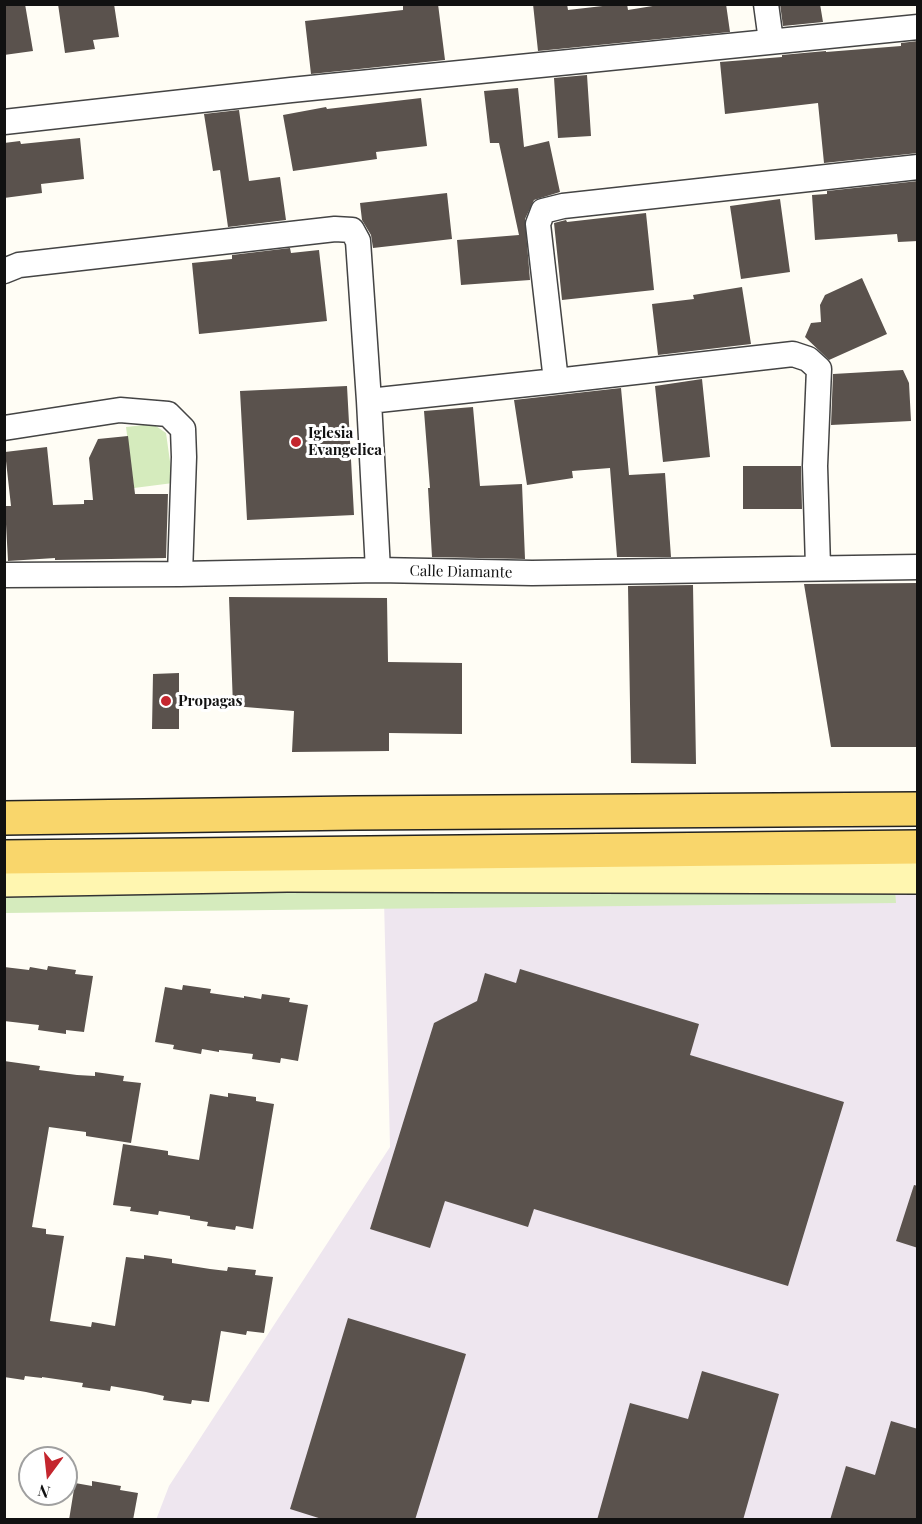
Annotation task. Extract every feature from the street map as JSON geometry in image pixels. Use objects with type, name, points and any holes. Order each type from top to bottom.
[{"type":"main road","points":[[4,818],[918,809]]},
{"type":"main road","points":[[4,857],[918,848]]},
{"type":"street","points":[[766,4],[771,41]]},
{"type":"street","points":[[4,122],[291,90],[918,27]]},
{"type":"street","points":[[556,381],[538,224],[543,211],[564,206],[918,167]]},
{"type":"street","points":[[4,271],[19,265],[42,262],[352,230],[358,241],[378,570]]},
{"type":"street","points":[[369,401],[793,354],[808,359],[819,369],[815,466],[818,567]]},
{"type":"street","points":[[4,428],[120,410],[168,414],[183,429],[180,574]]},
{"type":"street","name":"Calle Diamante","points":[[4,575],[378,570],[532,573],[918,567]]},
{"type":"street","points":[[4,880],[287,875],[918,877]]},
{"type":"shaded area","points":[[917,856],[917,1519],[156,1520],[169,1486],[390,1147],[383,859]]},
{"type":"green space","points":[[153,424],[166,433],[173,483],[134,488],[126,427]]},
{"type":"green space","points":[[892,850],[896,903],[5,913],[4,856]]},
{"type":"building","points":[[4,4],[25,4],[33,51],[4,55]]},
{"type":"building","points":[[58,4],[114,4],[119,37],[93,40],[95,49],[65,53]]},
{"type":"building","points":[[403,4],[438,4],[445,60],[311,74],[305,21],[403,10]]},
{"type":"building","points":[[533,4],[567,4],[568,10],[627,4],[628,10],[665,4],[726,4],[730,32],[538,51]]},
{"type":"building","points":[[780,4],[820,4],[823,22],[783,26]]},
{"type":"building","points":[[918,41],[918,153],[824,163],[818,103],[725,114],[720,62],[901,46],[901,43]]},
{"type":"building","points":[[587,75],[591,136],[558,138],[554,78]]},
{"type":"building","points":[[518,88],[524,147],[549,141],[560,192],[534,200],[525,219],[530,280],[461,285],[457,240],[519,235],[499,143],[490,143],[484,91]]},
{"type":"building","points":[[421,98],[427,146],[376,152],[377,159],[293,171],[283,115],[326,107],[327,109]]},
{"type":"building","points":[[239,110],[249,181],[280,177],[286,220],[228,227],[220,170],[213,171],[204,114]]},
{"type":"building","points":[[80,138],[84,179],[41,184],[42,193],[4,198],[4,143],[20,141],[21,144]]},
{"type":"building","points":[[918,181],[918,241],[898,242],[897,234],[815,240],[812,195],[827,194],[827,191]]},
{"type":"building","points":[[447,193],[452,239],[373,248],[371,235],[362,220],[360,203]]},
{"type":"building","points":[[780,199],[790,272],[741,279],[730,206]]},
{"type":"building","points":[[646,213],[654,290],[562,300],[554,223]]},
{"type":"building","points":[[290,248],[291,253],[319,250],[327,321],[199,334],[192,263],[232,259],[232,255]]},
{"type":"building","points":[[862,278],[887,334],[829,360],[805,337],[811,323],[821,322],[820,305],[825,295]]},
{"type":"building","points":[[742,287],[751,344],[658,355],[652,304],[694,299],[693,295]]},
{"type":"building","points":[[903,370],[909,383],[911,421],[831,425],[833,374]]},
{"type":"building","points":[[702,379],[710,457],[663,462],[655,386]]},
{"type":"building","points":[[347,386],[354,515],[247,520],[240,391]]},
{"type":"building","points":[[621,388],[629,475],[665,473],[671,557],[617,557],[610,468],[572,471],[573,478],[527,485],[514,400]]},
{"type":"building","points":[[473,407],[480,486],[522,484],[525,559],[432,557],[424,411]]},
{"type":"building","points":[[128,436],[135,494],[168,494],[166,558],[55,560],[55,558],[8,561],[5,506],[11,506],[5,452],[47,447],[53,505],[84,504],[84,500],[93,500],[89,458],[98,439]]},
{"type":"building","points":[[743,466],[801,466],[802,509],[743,509]]},
{"type":"building","points":[[918,583],[918,747],[831,747],[804,584]]},
{"type":"building","points":[[693,585],[696,764],[631,763],[628,586]]},
{"type":"building","points":[[229,597],[387,598],[388,662],[462,663],[462,734],[389,733],[389,751],[292,752],[294,711],[233,706]]},
{"type":"building","name":"Propagas","points":[[179,673],[179,729],[152,729],[153,674]]},
{"type":"building","points":[[48,966],[76,970],[75,974],[93,976],[84,1032],[66,1030],[66,1034],[38,1030],[39,1025],[4,1021],[4,967],[29,970],[30,967],[47,970]]},
{"type":"building","points":[[520,969],[699,1024],[690,1055],[844,1102],[788,1286],[534,1209],[528,1227],[445,1201],[430,1248],[370,1229],[434,1023],[477,1001],[485,973],[516,983]]},
{"type":"building","points":[[183,985],[211,989],[210,993],[244,998],[244,996],[261,999],[262,994],[290,998],[289,1002],[308,1005],[298,1061],[281,1058],[280,1063],[252,1059],[253,1054],[219,1050],[219,1052],[202,1049],[201,1054],[173,1049],[174,1045],[155,1042],[165,987],[182,990]]},
{"type":"building","points":[[4,1061],[40,1066],[39,1070],[77,1075],[95,1076],[95,1072],[124,1076],[123,1081],[141,1083],[131,1143],[86,1136],[86,1132],[49,1127],[32,1227],[46,1229],[46,1234],[64,1236],[50,1321],[91,1327],[92,1322],[115,1326],[126,1257],[144,1259],[144,1255],[172,1259],[172,1263],[227,1271],[228,1267],[256,1270],[255,1275],[273,1277],[264,1333],[247,1331],[246,1335],[221,1331],[209,1402],[192,1400],[191,1404],[163,1400],[164,1396],[146,1392],[111,1386],[110,1391],[82,1387],[83,1383],[42,1377],[25,1376],[24,1380],[4,1377]]},
{"type":"building","points":[[228,1093],[256,1097],[256,1101],[274,1104],[253,1229],[236,1226],[235,1230],[207,1226],[208,1222],[190,1219],[190,1216],[159,1211],[158,1215],[130,1211],[131,1207],[113,1205],[123,1144],[168,1151],[168,1155],[199,1160],[210,1094],[228,1097]]},
{"type":"building","points":[[914,1185],[918,1186],[918,1248],[896,1241]]},
{"type":"building","points":[[348,1318],[466,1354],[415,1520],[325,1520],[290,1509]]},
{"type":"building","points":[[702,1371],[779,1394],[743,1520],[597,1520],[630,1403],[688,1419]]},
{"type":"building","points":[[891,1421],[918,1429],[918,1520],[830,1520],[846,1466],[875,1475]]},
{"type":"building","points":[[92,1481],[121,1486],[120,1490],[138,1493],[133,1520],[69,1520],[71,1506],[78,1506],[78,1484],[92,1486]]},
{"type":"place","name":"Iglesia Evangelica","points":[[296,442]]},
{"type":"place","name":"Propagas","points":[[166,701]]}]
